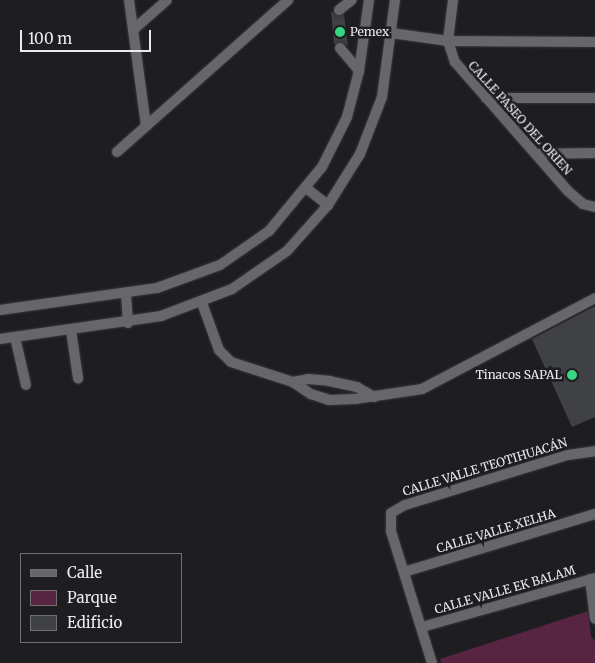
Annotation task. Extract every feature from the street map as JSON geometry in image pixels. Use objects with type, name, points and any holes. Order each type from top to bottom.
[{"type":"street","points":[[129,0],[146,126]]},
{"type":"street","points":[[133,30],[167,0]]},
{"type":"street","points":[[117,152],[288,0]]},
{"type":"street","points":[[339,10],[352,0]]},
{"type":"street","points":[[0,310],[126,294],[191,278],[220,265],[269,231],[306,188],[339,134],[360,71],[369,0]]},
{"type":"street","points":[[0,339],[128,323],[202,303],[261,272],[287,251],[328,205],[356,162],[373,124],[382,97],[395,0]]},
{"type":"street","name":"CALLE PASEO DEL ORIEN","points":[[453,0],[448,41],[455,62],[577,200],[595,207]]},
{"type":"street","points":[[391,33],[448,41],[595,42]]},
{"type":"street","points":[[340,48],[360,71]]},
{"type":"street","points":[[486,98],[595,98]]},
{"type":"street","points":[[536,154],[595,153]]},
{"type":"street","points":[[306,188],[328,205]]},
{"type":"street","points":[[126,294],[128,323]]},
{"type":"street","points":[[202,303],[218,350],[231,362],[293,382],[311,394],[329,400],[374,397],[422,389],[595,298]]},
{"type":"street","points":[[71,330],[78,378]]},
{"type":"street","points":[[15,337],[26,384]]},
{"type":"street","points":[[293,382],[308,379],[329,381],[357,387],[374,397]]},
{"type":"street","name":"CALLE VALLE TEOTIHUACÁN","points":[[432,663],[390,524],[394,510],[568,455],[595,451]]},
{"type":"street","name":"CALLE VALLE XELHA","points":[[404,572],[595,514]]},
{"type":"street","points":[[593,578],[595,619]]},
{"type":"street","name":"CALLE VALLE EK BALAM","points":[[422,627],[593,578]]},
{"type":"green space","points":[[588,611],[591,637],[595,641],[595,663],[441,663],[440,659]]},
{"type":"building","name":"Pemex","points":[[331,11],[337,16],[344,15],[348,46],[342,41],[334,44]]},
{"type":"building","name":"Tinacos SAPAL","points":[[595,306],[595,417],[572,427],[532,339]]},
{"type":"tunnel","points":[[339,10],[340,48]]},
{"type":"place","name":"Pemex","points":[[340,32]]},
{"type":"place","name":"Tinacos SAPAL","points":[[572,375]]}]
